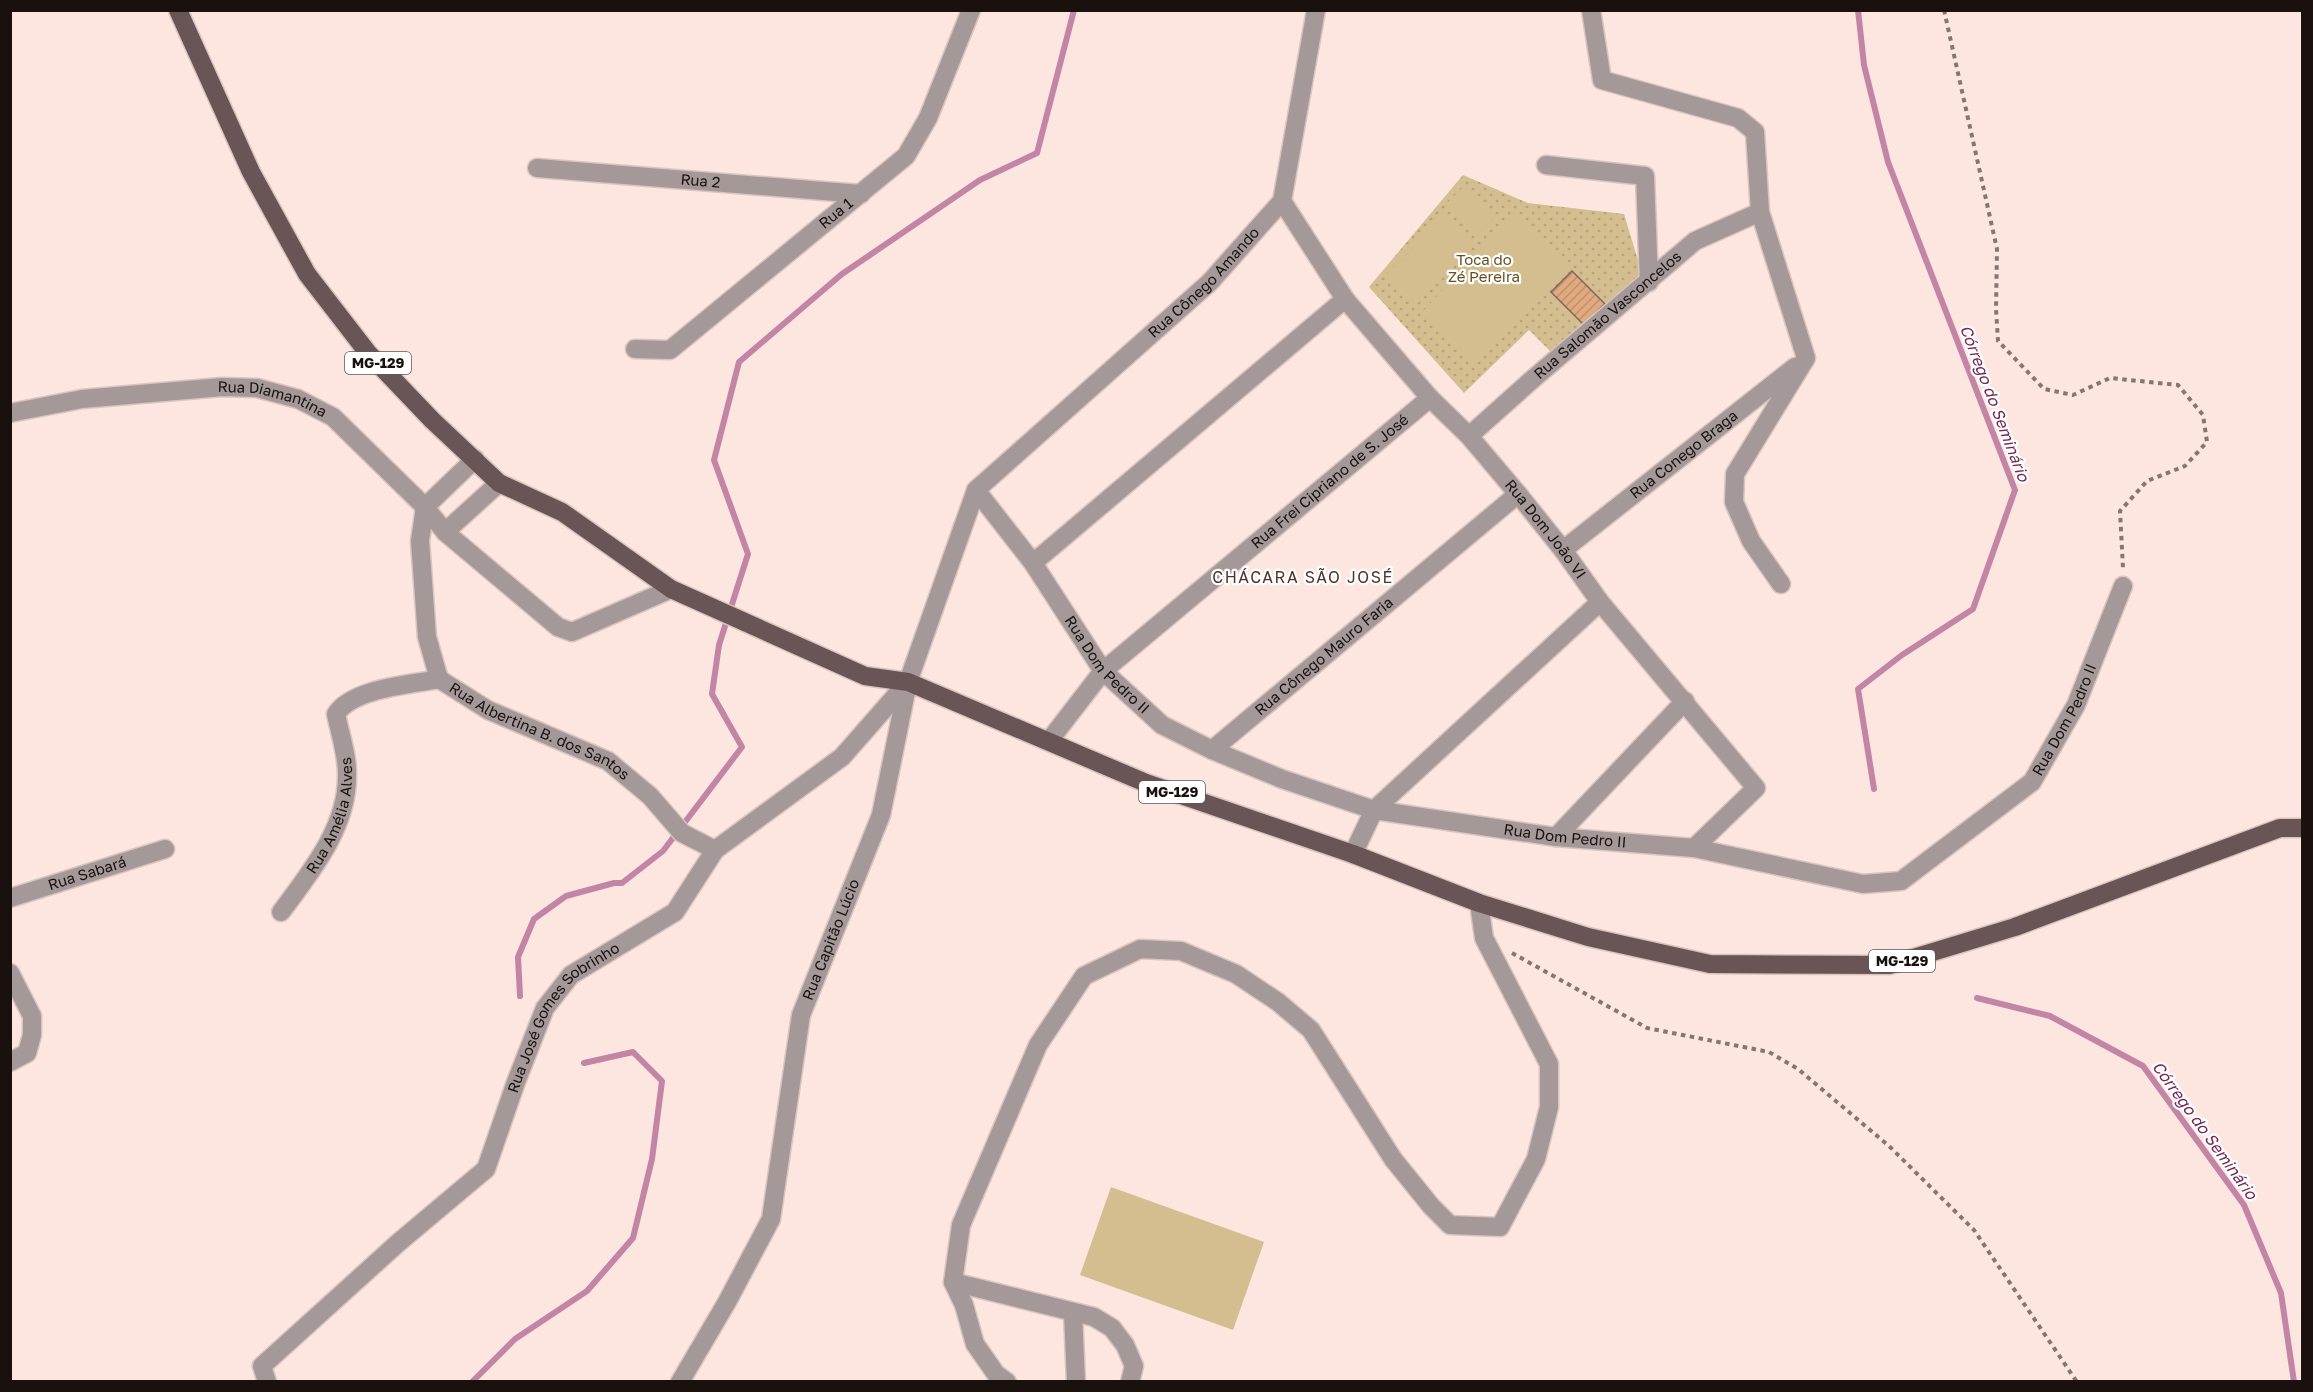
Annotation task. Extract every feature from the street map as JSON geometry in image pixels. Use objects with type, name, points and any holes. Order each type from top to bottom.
[{"type":"main road","name":"MG-129","points":[[178,10],[250,172],[307,274],[369,353],[432,420],[500,483],[562,512],[671,589],[865,676],[908,682],[1146,783],[1353,854],[1479,903],[1588,937],[1710,964],[1890,965],[2015,927],[2280,828],[2302,828]]},
{"type":"street","points":[[963,10],[971,11]]},
{"type":"street","points":[[1282,201],[1316,10]]},
{"type":"street","points":[[1591,10],[1602,80],[1738,118],[1755,132],[1760,212],[1806,358],[1735,474],[1734,502],[1751,541],[1781,584]]},
{"type":"street","name":"Rua 1","points":[[635,349],[670,350],[906,156],[928,118],[971,11]]},
{"type":"street","points":[[1546,165],[1645,176],[1649,282]]},
{"type":"street","name":"Rua 2","points":[[537,168],[861,194]]},
{"type":"street","name":"Rua Dom João VI","points":[[1282,201],[1345,299],[1430,398],[1468,436],[1518,494],[1563,549],[1600,602],[1756,788],[1694,848]]},
{"type":"street","name":"Rua Cônego Amando","points":[[976,490],[1210,282],[1282,201]]},
{"type":"street","name":"Rua Salomão Vasconcelos","points":[[1468,436],[1695,241],[1760,212]]},
{"type":"street","points":[[1034,563],[1345,299]]},
{"type":"street","name":"Rua Conego Braga","points":[[1563,549],[1806,358]]},
{"type":"street","name":"Rua Diamantina","points":[[10,413],[82,399],[222,387],[257,388],[298,399],[333,417],[425,507],[445,532],[558,627],[572,632],[671,589]]},
{"type":"street","name":"Rua Frei Cipriano de S. José","points":[[1049,741],[1103,671],[1430,398]]},
{"type":"street","points":[[425,507],[475,459]]},
{"type":"street","points":[[445,532],[500,483]]},
{"type":"street","name":"Rua Dom Pedro II","points":[[976,490],[1034,563],[1103,671],[1162,724],[1212,750],[1282,779],[1374,810],[1556,837],[1694,848],[1863,884],[1901,881],[2032,782],[2076,705],[2123,586]]},
{"type":"street","name":"Rua Capitão Lúcio","points":[[680,1382],[727,1302],[771,1219],[801,1015],[881,815],[908,682],[976,490]]},
{"type":"street","name":"Rua Cônego Mauro Faria","points":[[1212,750],[1518,494]]},
{"type":"street","name":"Rua Albertina B. dos Santos","points":[[425,507],[420,541],[427,637],[439,679],[488,710],[608,761],[650,796],[682,833],[715,850]]},
{"type":"street","points":[[1353,854],[1374,810],[1600,602]]},
{"type":"street","name":"Rua Amélia Alves","points":[[281,912],[310,874],[343,808],[348,777],[336,714],[342,706],[358,696],[439,679]]},
{"type":"street","name":"Rua José Gomes Sobrinho","points":[[267,1382],[262,1366],[398,1243],[486,1169],[545,1008],[571,975],[675,912],[715,850],[842,757],[908,682]]},
{"type":"street","points":[[1556,837],[1685,701]]},
{"type":"street","name":"Rua Sabará","points":[[10,898],[165,849]]},
{"type":"street","points":[[1006,1382],[996,1374],[975,1344],[964,1305],[953,1282],[961,1225],[1038,1045],[1084,975],[1140,949],[1181,951],[1236,974],[1278,1002],[1311,1030],[1393,1159],[1431,1206],[1450,1225],[1500,1227],[1536,1159],[1549,1107],[1549,1064],[1484,938],[1479,903]]},
{"type":"street","points":[[10,973],[32,1016],[32,1035],[27,1053],[10,1062]]},
{"type":"street","points":[[953,1282],[1094,1317],[1112,1328],[1125,1345],[1134,1366],[1130,1382]]},
{"type":"street","points":[[1073,1313],[1076,1382]]},
{"type":"path","points":[[1944,10],[1997,249],[1998,341],[2044,389],[2073,395],[2110,378],[2178,385],[2203,415],[2207,442],[2185,466],[2147,481],[2120,511],[2123,586]]},
{"type":"path","points":[[1484,938],[1647,1028],[1769,1052],[1798,1069],[1889,1146],[1974,1230],[2077,1382]]},
{"type":"green space","name":"Toca do Zé Pereira","points":[[1463,175],[1528,203],[1624,214],[1648,293],[1562,363],[1529,330],[1464,393],[1369,287]]},
{"type":"green space","points":[[1464,186],[1495,216],[1478,234],[1446,204]]},
{"type":"green space","points":[[1517,212],[1570,263],[1474,364],[1421,313]]},
{"type":"green space","points":[[1445,215],[1475,245],[1414,307],[1384,277]]},
{"type":"green space","points":[[1111,1187],[1264,1242],[1233,1330],[1080,1275]]},
{"type":"building","points":[[1572,271],[1605,304],[1584,325],[1551,292]]},
{"type":"waterway","points":[[520,996],[518,957],[534,919],[566,896],[614,883],[622,883],[663,851],[742,747],[712,694],[719,645],[748,554],[714,460],[739,362],[842,274],[980,180],[1037,153],[1074,10]]},
{"type":"waterway","name":"Córrego do Seminário","points":[[1858,10],[1864,65],[1888,162],[2015,490],[1973,609],[1902,655],[1858,689],[1874,789]]},
{"type":"waterway","name":"Córrego do Seminário","points":[[1977,998],[2050,1016],[2143,1066],[2244,1205],[2281,1293],[2294,1382]]},
{"type":"waterway","points":[[472,1382],[515,1339],[587,1291],[633,1238],[652,1159],[662,1081],[633,1052],[584,1063]]},
{"type":"district","name":"CHÁCARA SÃO JOSÉ","points":[[1303,577]]}]
